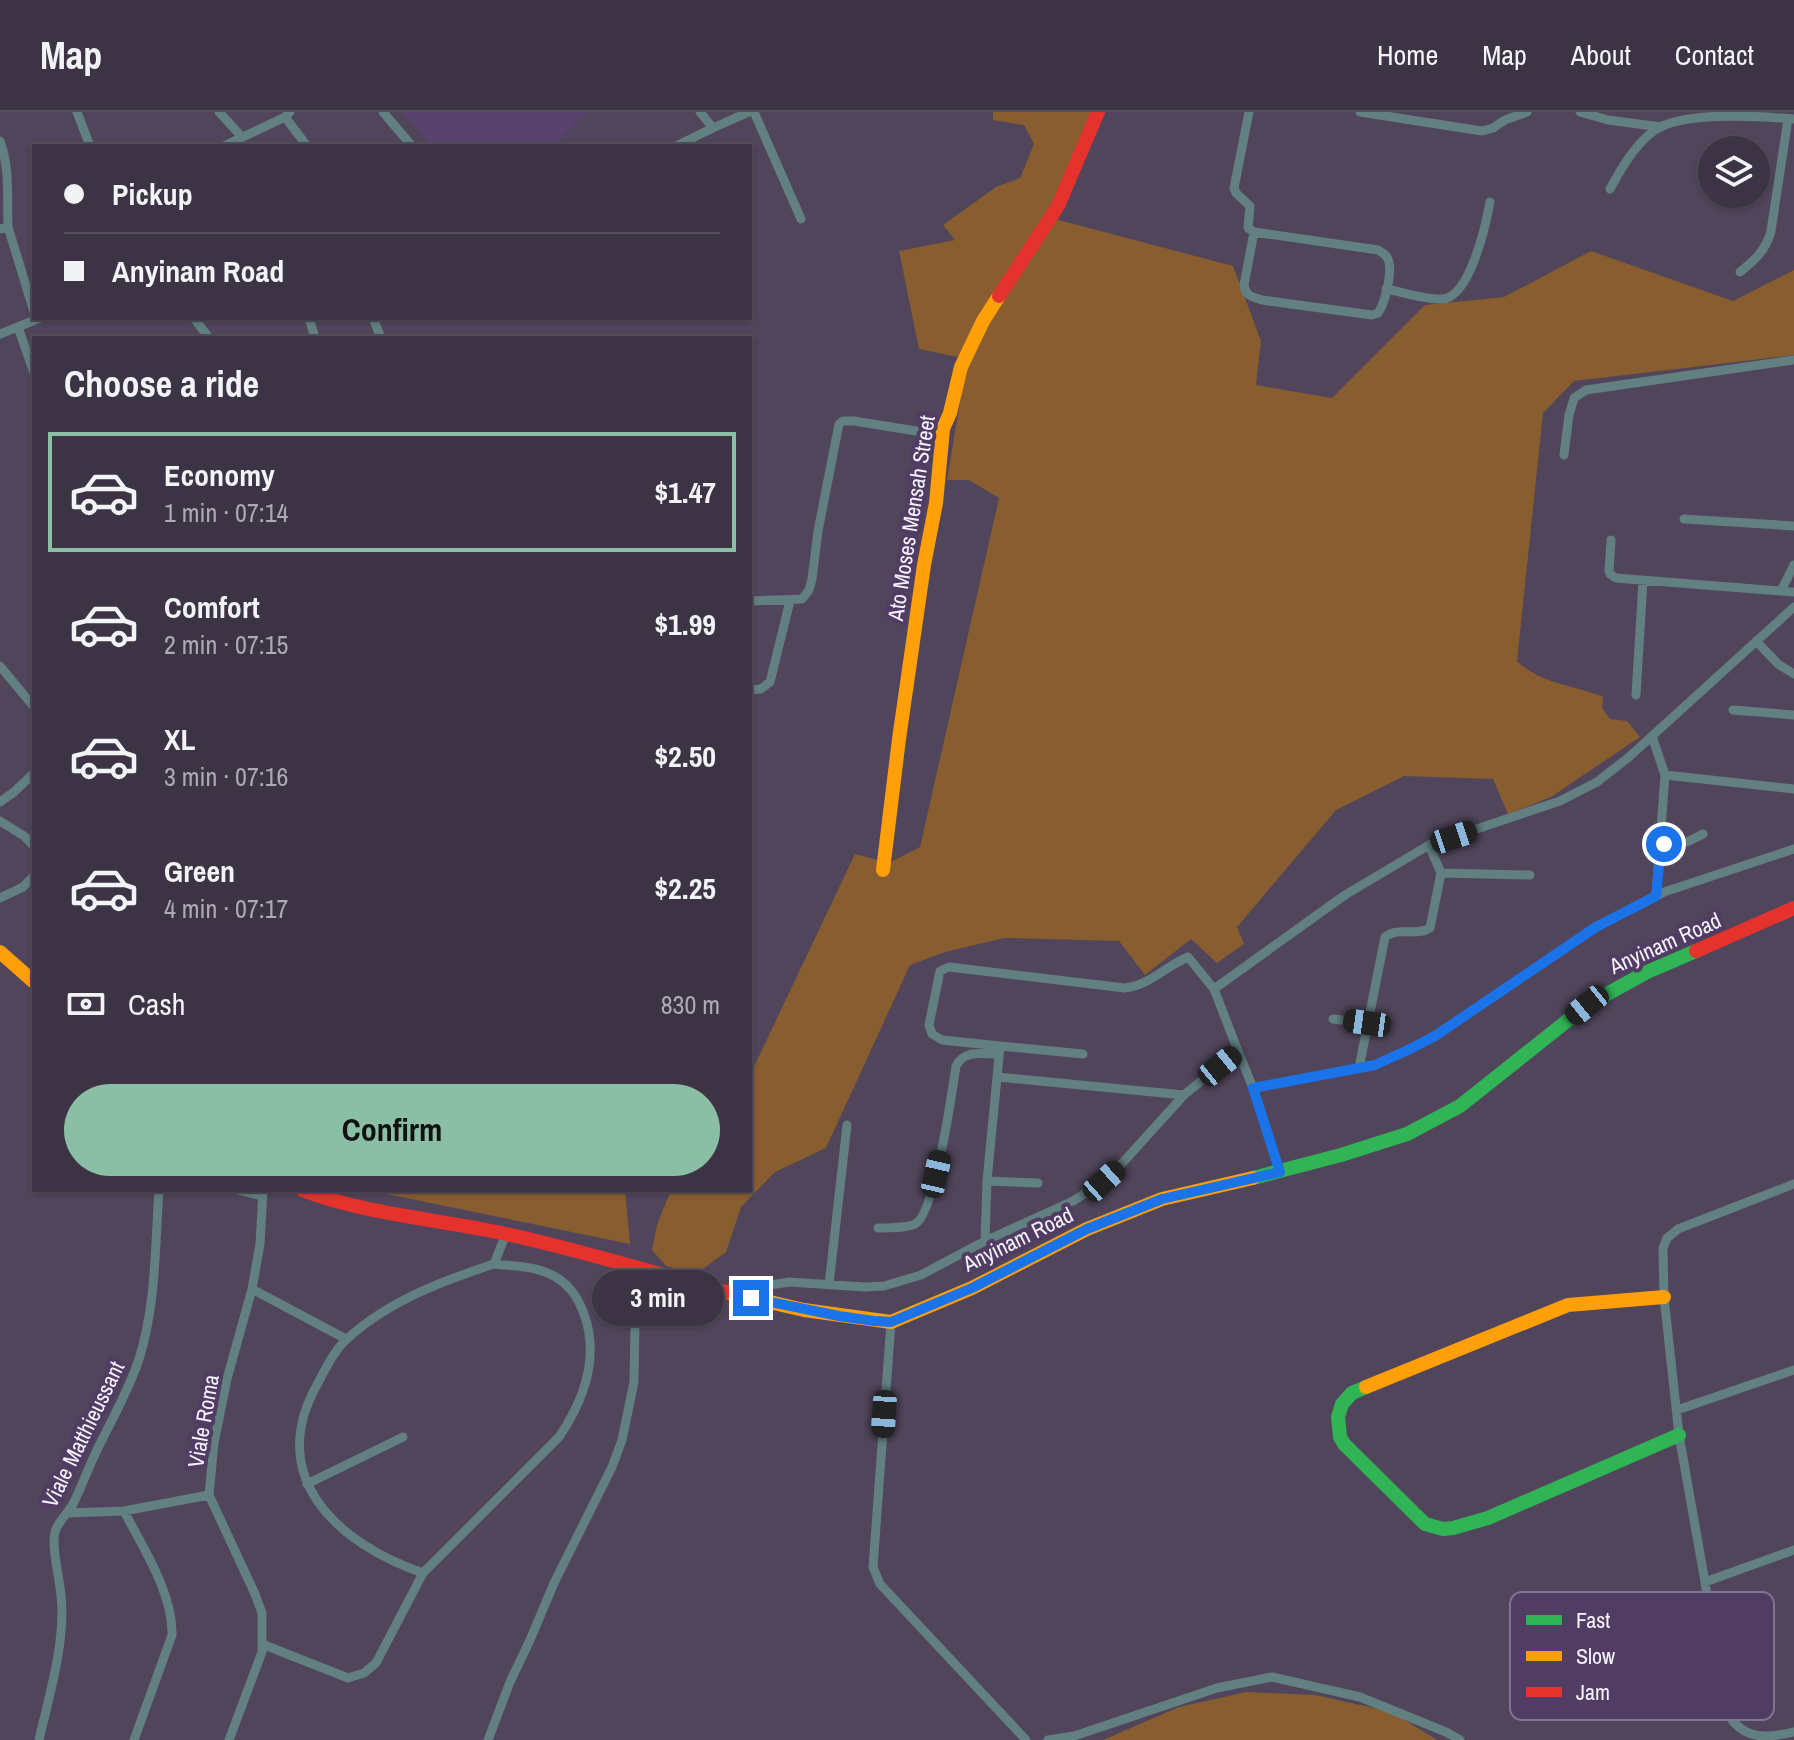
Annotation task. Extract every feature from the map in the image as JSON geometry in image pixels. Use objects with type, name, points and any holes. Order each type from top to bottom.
[{"type":"street","points":[[77,112],[89,144]]},
{"type":"street","points":[[219,112],[242,137]]},
{"type":"street","points":[[383,112],[410,144]]},
{"type":"street","points":[[700,112],[713,128]]},
{"type":"street","points":[[680,144],[751,112],[801,219]]},
{"type":"street","name":"Ato Moses Mensah Street","points":[[883,870],[924,565],[936,503],[943,429],[961,367],[983,321],[1058,206],[1098,112]]},
{"type":"street","points":[[1249,112],[1234,188],[1250,206],[1247,224],[1251,231],[1378,250],[1389,261],[1383,306],[1372,315],[1262,300],[1248,295],[1244,285],[1254,232]]},
{"type":"street","points":[[1360,112],[1482,131],[1527,112]]},
{"type":"street","points":[[1580,112],[1608,120],[1661,127]]},
{"type":"street","points":[[228,144],[288,114],[306,144]]},
{"type":"street","points":[[1610,189],[1640,146],[1661,127],[1683,118],[1791,119],[1768,244],[1760,256],[1740,272]]},
{"type":"street","points":[[0,141],[7,179],[4,228],[32,304]]},
{"type":"street","points":[[1386,289],[1442,299],[1453,295],[1479,249],[1490,202]]},
{"type":"street","points":[[0,334],[32,320]]},
{"type":"street","points":[[18,327],[32,367]]},
{"type":"street","points":[[1564,455],[1574,398],[1586,390],[1794,360]]},
{"type":"street","points":[[752,601],[802,599],[809,590],[839,424],[854,421],[926,432],[943,429]]},
{"type":"street","points":[[1684,519],[1794,526]]},
{"type":"street","points":[[1611,540],[1609,571],[1616,578],[1794,592]]},
{"type":"street","points":[[1781,591],[1794,565]]},
{"type":"street","points":[[1636,695],[1643,581]]},
{"type":"street","points":[[752,690],[761,689],[770,682],[790,601]]},
{"type":"street","points":[[1214,989],[1345,895],[1429,845],[1560,801],[1597,782],[1629,757],[1794,607]]},
{"type":"street","points":[[1756,641],[1778,664],[1794,674]]},
{"type":"street","points":[[0,666],[32,705]]},
{"type":"street","points":[[1733,710],[1794,715]]},
{"type":"street","points":[[1652,736],[1665,775],[1656,896]]},
{"type":"street","points":[[0,802],[32,775]]},
{"type":"street","points":[[1665,775],[1794,789]]},
{"type":"street","points":[[0,821],[32,844]]},
{"type":"street","points":[[1661,845],[1687,842],[1703,834]]},
{"type":"street","points":[[1359,1068],[1385,937],[1395,931],[1419,932],[1430,928],[1441,873],[1429,845]]},
{"type":"street","points":[[1253,1088],[1375,1065],[1435,1036],[1596,927],[1656,896],[1794,849]]},
{"type":"street","points":[[1441,873],[1530,875]]},
{"type":"street","points":[[0,898],[23,887],[32,878]]},
{"type":"street","name":"Anyinam Road","points":[[307,1192],[370,1210],[506,1234],[725,1292],[839,1316],[891,1322],[972,1288],[1087,1229],[1162,1199],[1280,1172],[1407,1134],[1460,1106],[1587,1005],[1647,972],[1794,908]]},
{"type":"street","points":[[0,952],[32,980]]},
{"type":"street","points":[[1083,1054],[999,1050],[942,1040],[932,1034],[929,1025],[938,976],[949,967],[1125,988],[1148,982],[1188,957],[1214,989],[1253,1088],[1280,1172]]},
{"type":"street","points":[[1333,1019],[1367,1023]]},
{"type":"street","points":[[985,1241],[999,1050]]},
{"type":"street","points":[[878,1228],[919,1222],[936,1174],[956,1066],[967,1054],[999,1050]]},
{"type":"street","points":[[725,1292],[778,1282],[874,1287],[921,1275],[985,1241],[1073,1201],[1104,1181],[1184,1095],[1238,1051]]},
{"type":"street","points":[[998,1077],[1184,1095]]},
{"type":"street","points":[[829,1285],[847,1125]]},
{"type":"street","points":[[987,1181],[1038,1183]]},
{"type":"street","points":[[1706,1592],[1679,1435],[1664,1297],[1663,1248],[1667,1238],[1678,1229],[1794,1184]]},
{"type":"street","name":"Viale Matthieussant","points":[[39,1740],[60,1634],[62,1600],[54,1539],[56,1528],[68,1513],[139,1359],[153,1277],[159,1192]]},
{"type":"street","name":"Viale Roma","points":[[229,1740],[262,1652],[262,1613],[209,1495],[216,1430],[252,1289],[260,1244],[262,1193]]},
{"type":"street","points":[[494,1264],[506,1234]]},
{"type":"street","points":[[262,1644],[348,1678],[364,1673],[376,1663],[423,1573],[559,1437],[574,1415],[585,1389],[591,1344],[580,1303],[571,1289],[553,1275],[533,1268],[494,1264],[445,1280],[405,1299],[346,1339],[311,1395],[299,1430],[299,1456],[307,1484],[324,1511],[344,1532],[369,1550],[423,1573]]},
{"type":"street","points":[[488,1740],[554,1583],[612,1467],[622,1440],[634,1382],[636,1267]]},
{"type":"street","points":[[252,1289],[346,1339]]},
{"type":"street","points":[[1664,1297],[1568,1305],[1352,1393],[1345,1399],[1336,1422],[1344,1444],[1425,1524],[1443,1529],[1488,1518],[1679,1435]]},
{"type":"street","points":[[891,1322],[873,1567],[880,1584],[1026,1740]]},
{"type":"street","points":[[1677,1410],[1794,1370]]},
{"type":"street","points":[[307,1484],[403,1437]]},
{"type":"street","points":[[68,1513],[124,1511],[209,1495]]},
{"type":"street","points":[[124,1511],[153,1567],[170,1608],[172,1621],[172,1635],[134,1740]]},
{"type":"street","points":[[1705,1582],[1794,1550]]},
{"type":"street","points":[[1048,1740],[1074,1736],[1217,1688],[1272,1677],[1360,1697],[1460,1740]]},
{"type":"street","points":[[1732,1720],[1745,1734],[1767,1738],[1794,1732]]},
{"type":"shaded area","points":[[402,112],[588,112],[554,144],[430,144]]},
{"type":"shaded area","points":[[993,112],[1091,112],[1056,202],[958,357],[919,349],[899,251],[955,240],[943,225],[996,187],[1020,178],[1034,144],[1024,125],[993,120]]},
{"type":"shaded area","points":[[1055,219],[1233,266],[1261,341],[1256,385],[1332,398],[1425,305],[1504,297],[1591,251],[1733,301],[1794,270],[1794,355],[1574,381],[1543,413],[1517,661],[1536,675],[1603,697],[1602,708],[1610,719],[1627,721],[1640,737],[1551,797],[1508,814],[1493,779],[1404,776],[1336,810],[1237,927],[1244,944],[1217,963],[1191,939],[1145,975],[1119,941],[1004,938],[945,952],[910,965],[826,1148],[775,1172],[741,1207],[726,1252],[696,1274],[666,1266],[652,1250],[657,1225],[670,1192],[752,1192],[752,1071],[855,854],[889,863],[920,847],[999,498],[969,480],[947,480],[966,366],[1001,302]]},
{"type":"shaded area","points":[[377,1192],[625,1192],[630,1244]]},
{"type":"shaded area","points":[[1246,1692],[1315,1695],[1392,1712],[1437,1740],[1103,1740],[1179,1707]]},
{"type":"traffic: fast","points":[[1253,1178],[1407,1134],[1460,1106],[1587,1005],[1647,972],[1696,951]]},
{"type":"traffic: fast","points":[[1366,1387],[1352,1393],[1342,1404],[1338,1417],[1340,1437],[1425,1524],[1443,1529],[1488,1518],[1679,1435]]},
{"type":"traffic: slow","points":[[883,870],[924,565],[936,503],[943,429],[961,367],[999,296]]},
{"type":"traffic: slow","points":[[0,952],[32,980]]},
{"type":"traffic: slow","points":[[726,1292],[804,1310],[891,1322],[972,1288],[1087,1229],[1162,1199],[1253,1178]]},
{"type":"traffic: slow","points":[[1366,1387],[1568,1305],[1664,1297]]},
{"type":"traffic: jam","points":[[999,296],[1058,206],[1098,112]]},
{"type":"traffic: jam","points":[[1696,951],[1794,908]]},
{"type":"traffic: jam","points":[[308,1192],[378,1211],[534,1240],[726,1292]]},
{"type":"route","points":[[751,1298],[839,1316],[891,1322],[972,1288],[1087,1229],[1162,1199],[1280,1172],[1253,1088],[1375,1065],[1435,1036],[1596,927],[1656,896],[1661,845],[1664,844]]}]
